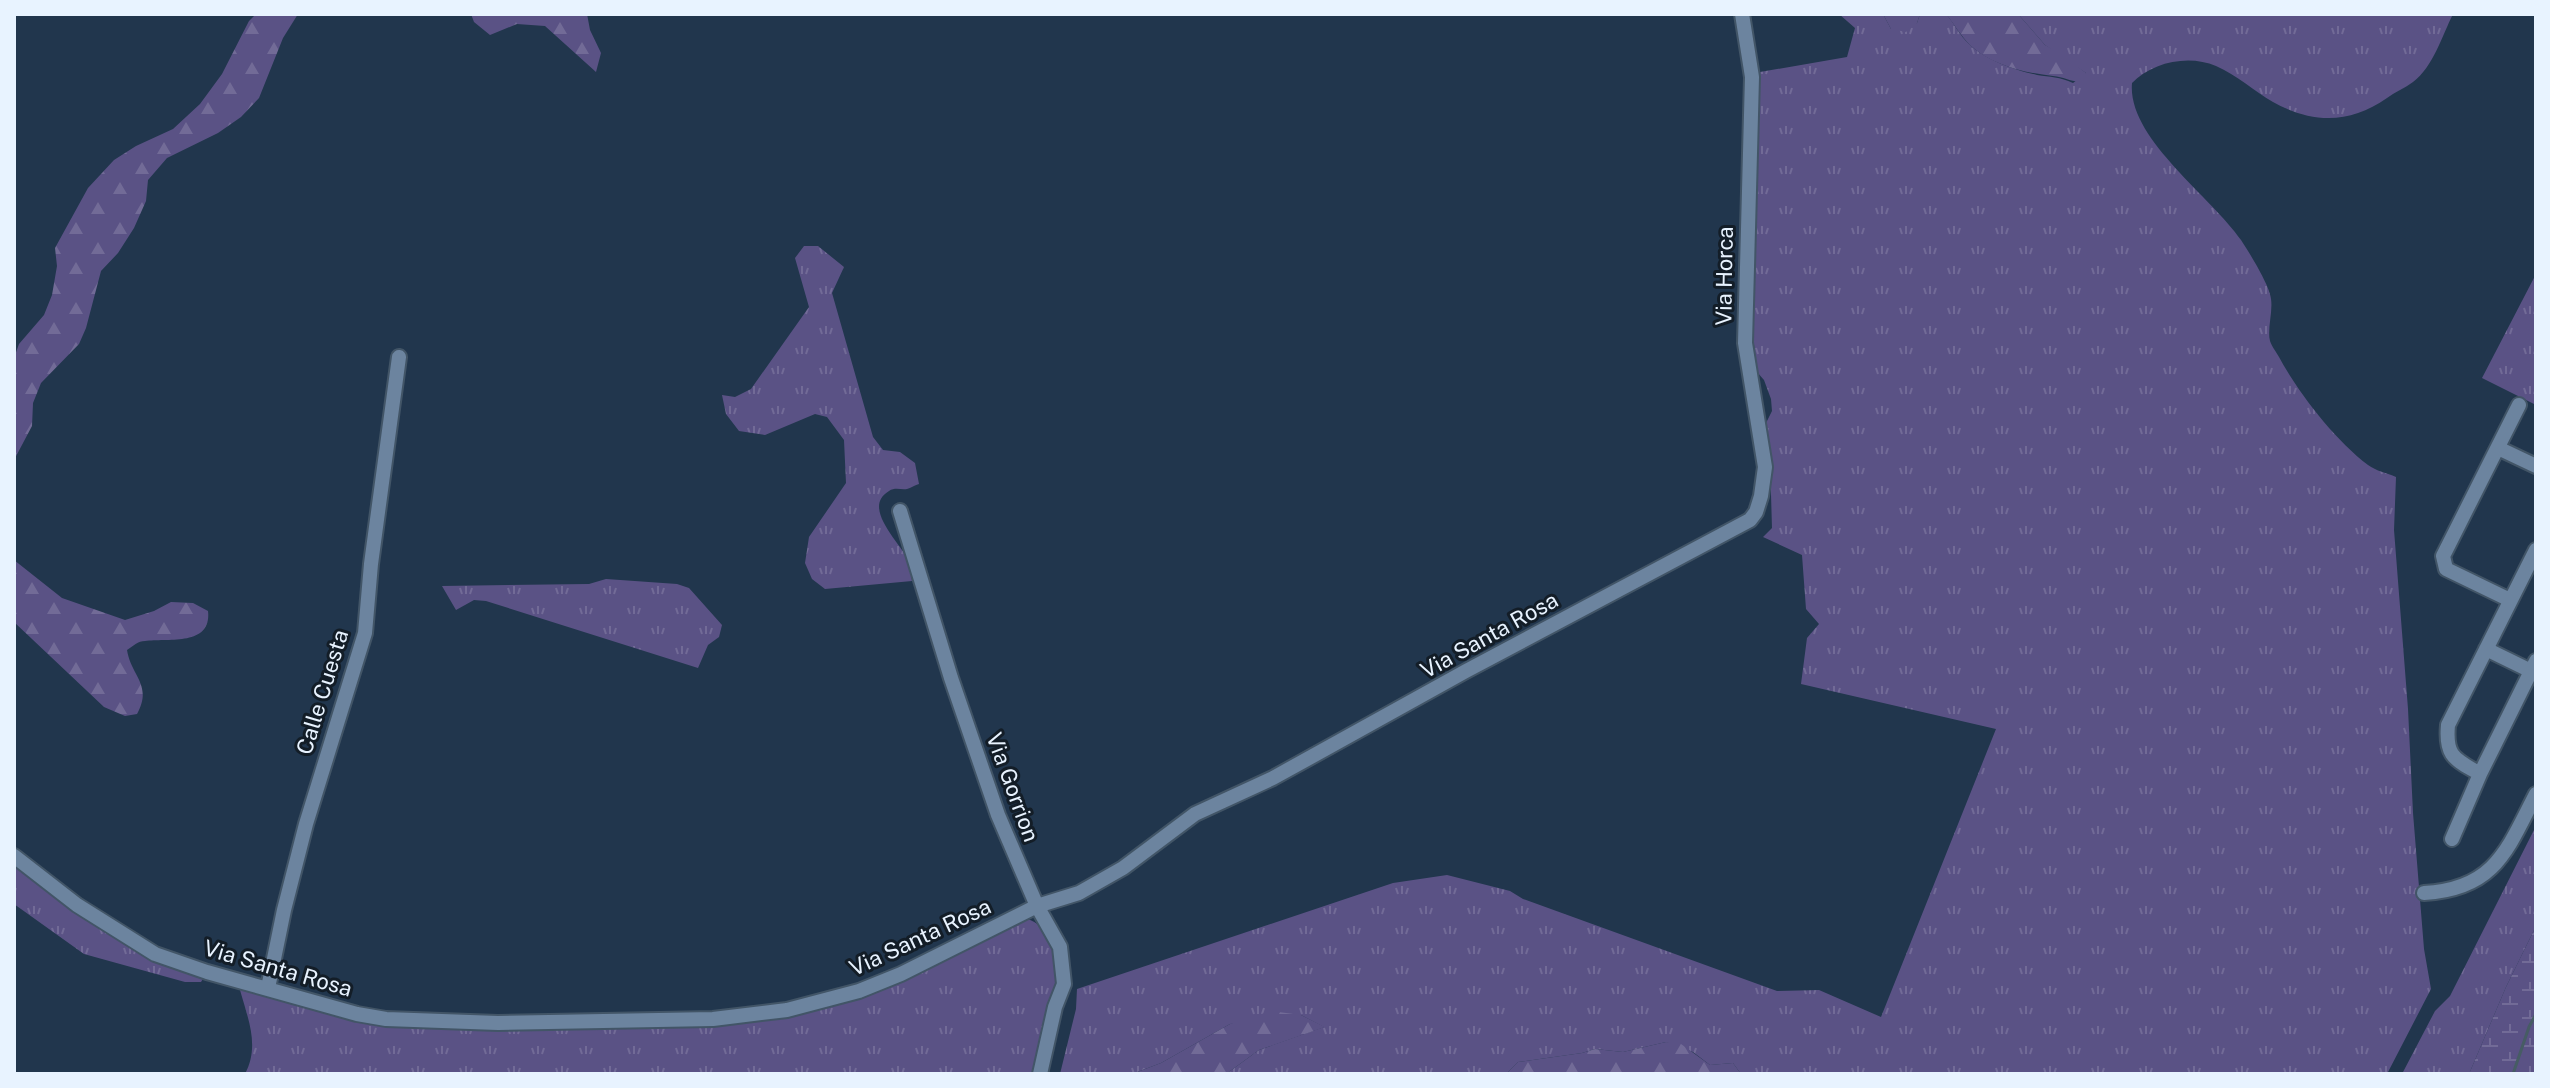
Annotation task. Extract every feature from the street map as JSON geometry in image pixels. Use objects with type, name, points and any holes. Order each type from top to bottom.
[{"type":"street","name":"Via Horca","points":[[1737,526],[1750,520],[1756,512],[1765,467],[1745,343],[1752,77],[1742,14]]},
{"type":"street","name":"Calle Cuesta","points":[[268,988],[306,824],[365,633],[371,564],[399,357]]},
{"type":"street","points":[[2510,600],[2446,569],[2443,556],[2519,405]]},
{"type":"street","points":[[2498,448],[2536,466]]},
{"type":"street","name":"Via Gorrion","points":[[900,511],[951,678],[998,815],[1037,906],[1060,947],[1064,984],[1055,1007],[1040,1074]]},
{"type":"street","name":"Via Santa Rosa","points":[[14,856],[77,905],[155,954],[207,972],[357,1014],[400,1020],[498,1023],[713,1019],[751,1016],[810,1005],[859,991],[901,974],[1037,906],[1079,893],[1123,868],[1195,814],[1273,778],[1737,526]]},
{"type":"street","points":[[2480,774],[2451,756],[2446,743],[2448,725],[2536,550]]},
{"type":"street","points":[[2452,839],[2480,774],[2534,666],[2486,649]]},
{"type":"street","points":[[2424,893],[2462,887],[2484,875],[2505,856],[2536,794]]},
{"type":"green space","points":[[256,14],[298,14],[283,38],[259,98],[241,117],[218,133],[167,158],[148,180],[146,201],[134,228],[118,253],[101,271],[79,344],[41,383],[33,403],[32,426],[14,460],[14,358],[19,344],[44,315],[52,295],[57,266],[55,248],[88,188],[114,160],[173,129],[200,104],[222,74],[249,21]]},
{"type":"green space","points":[[471,14],[587,14],[590,30],[601,53],[596,72],[545,26],[517,24],[490,35],[474,22]]},
{"type":"green space","points":[[1839,14],[1883,14],[1891,29],[1917,23],[1920,14],[1946,14],[1966,41],[1992,60],[2073,83],[2086,73],[2045,45],[2018,14],[2453,14],[2432,60],[2420,76],[2359,113],[2331,118],[2302,114],[2266,98],[2238,78],[2205,62],[2183,61],[2160,65],[2132,83],[2134,104],[2156,145],[2227,223],[2259,269],[2271,299],[2270,341],[2297,386],[2319,416],[2356,455],[2371,467],[2396,477],[2394,530],[2413,813],[2424,949],[2431,989],[2387,1074],[1741,1074],[1733,1063],[1710,1065],[1693,1052],[1666,1042],[1623,1052],[1595,1049],[1518,1062],[1506,1074],[1226,1074],[1259,1050],[1324,1027],[1301,1015],[1230,1024],[1161,1063],[1132,1074],[1060,1074],[1076,1009],[1077,989],[1393,883],[1447,875],[1510,891],[1523,899],[1777,991],[1819,990],[1881,1017],[1996,729],[1801,684],[1807,638],[1819,624],[1806,609],[1802,555],[1763,537],[1772,528],[1766,423],[1772,411],[1764,380],[1757,372],[1752,326],[1760,72],[1847,57],[1855,28]]},
{"type":"green space","points":[[1883,14],[1920,14],[1917,23],[1906,32],[1891,29]]},
{"type":"green space","points":[[1946,14],[2018,14],[2045,45],[2086,73],[2084,81],[2042,75],[1998,63],[1970,45]]},
{"type":"green space","points":[[804,246],[818,246],[844,267],[832,293],[873,437],[883,450],[900,452],[915,463],[919,484],[889,491],[881,498],[879,507],[886,526],[909,562],[912,581],[825,589],[812,579],[805,563],[809,537],[846,483],[844,440],[827,417],[815,414],[765,435],[739,431],[726,414],[722,395],[735,397],[751,389],[809,307],[795,258]]},
{"type":"green space","points":[[2536,274],[2536,405],[2482,378]]},
{"type":"green space","points":[[14,560],[62,598],[125,620],[171,602],[193,603],[208,611],[207,623],[196,636],[142,641],[127,650],[143,695],[137,714],[125,716],[104,707],[14,622]]},
{"type":"green space","points":[[606,579],[677,584],[689,588],[722,625],[719,637],[708,645],[698,668],[486,601],[474,600],[456,610],[442,586],[589,584]]},
{"type":"green space","points":[[2536,826],[2536,926],[2469,1074],[2402,1074],[2435,1011],[2450,996]]},
{"type":"green space","points":[[14,864],[104,930],[152,957],[204,977],[201,982],[185,982],[84,954],[14,904]]},
{"type":"green space","points":[[1027,919],[1042,928],[1048,936],[1056,954],[1058,974],[1053,1005],[1033,1074],[245,1074],[252,1043],[240,990],[245,987],[338,1014],[496,1028],[728,1025],[792,1014]]},
{"type":"green space","points":[[2536,926],[2536,1074],[2469,1074],[2506,987]]},
{"type":"green space","points":[[1271,1011],[1301,1015],[1325,1027],[1259,1050],[1226,1074],[1132,1074],[1161,1063],[1230,1024]]},
{"type":"green space","points":[[1666,1042],[1681,1044],[1710,1065],[1733,1063],[1741,1074],[1506,1074],[1518,1062],[1595,1049],[1623,1052]]},
{"type":"waterway","points":[[2513,1074],[2536,1014]]}]
